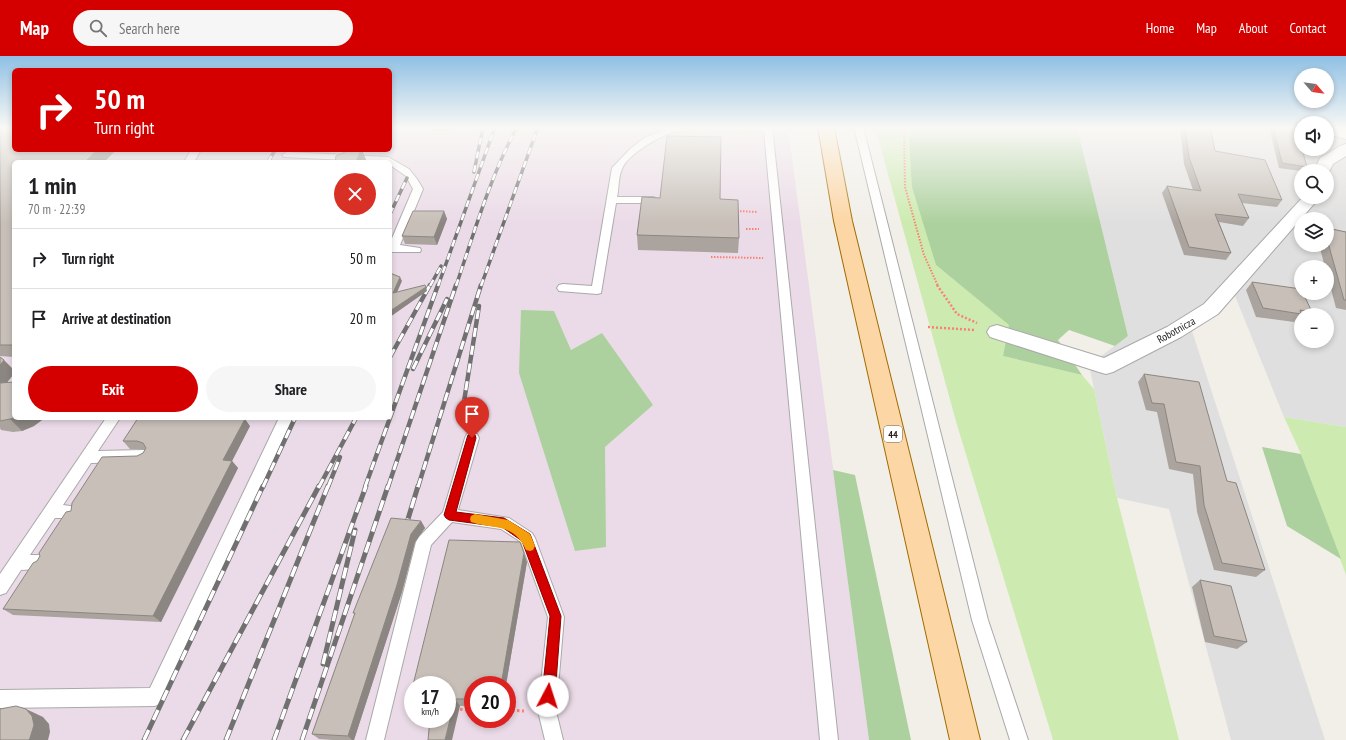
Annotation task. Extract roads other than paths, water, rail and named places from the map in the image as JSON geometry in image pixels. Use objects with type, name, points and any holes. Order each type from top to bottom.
[{"type":"main road","name":"44","points":[[832,159],[843,221],[965,740]]},
{"type":"street","name":"Robotnicza","points":[[997,332],[1106,366],[1174,332],[1211,309],[1306,204]]},
{"type":"lane","points":[[563,288],[597,290],[617,168],[625,159]]},
{"type":"lane","points":[[771,159],[829,740]]},
{"type":"lane","points":[[866,159],[980,620],[1018,740]]},
{"type":"lane","points":[[392,162],[398,164],[412,177],[418,189],[392,246]]},
{"type":"lane","points":[[611,200],[654,200]]},
{"type":"lane","points":[[392,248],[416,250]]},
{"type":"lane","points":[[0,588],[112,420]]},
{"type":"lane","points":[[0,699],[155,697],[285,420]]},
{"type":"lane","points":[[375,740],[424,542],[449,515],[472,438]]},
{"type":"lane","points":[[87,457],[144,456]]},
{"type":"lane","points":[[51,511],[73,512]]},
{"type":"lane","points":[[449,515],[504,523],[526,538],[556,616],[547,711],[554,740]]},
{"type":"lane","points":[[17,563],[40,562]]},
{"type":"railway","points":[[474,172],[477,159]]},
{"type":"railway","points":[[438,286],[484,159]]},
{"type":"railway","points":[[456,286],[476,226],[502,159]]},
{"type":"railway","points":[[481,286],[527,159]]},
{"type":"railway","points":[[392,210],[407,178]]},
{"type":"railway","points":[[430,286],[441,266]]},
{"type":"railway","points":[[392,353],[430,285]]},
{"type":"railway","points":[[392,412],[438,285]]},
{"type":"railway","points":[[388,487],[456,285]]},
{"type":"railway","points":[[418,487],[481,285]]},
{"type":"railway","points":[[413,369],[447,299]]},
{"type":"railway","points":[[463,408],[479,306]]},
{"type":"railway","points":[[263,487],[294,420]]},
{"type":"railway","points":[[319,487],[355,420]]},
{"type":"railway","points":[[365,487],[389,420]]},
{"type":"railway","points":[[328,487],[340,457]]},
{"type":"railway","points":[[144,740],[263,486]]},
{"type":"railway","points":[[183,740],[319,486]]},
{"type":"railway","points":[[226,740],[328,486]]},
{"type":"railway","points":[[274,740],[366,486]]},
{"type":"railway","points":[[302,740],[388,486]]},
{"type":"railway","points":[[405,529],[418,486]]},
{"type":"railway","points":[[323,664],[355,530]]}]
